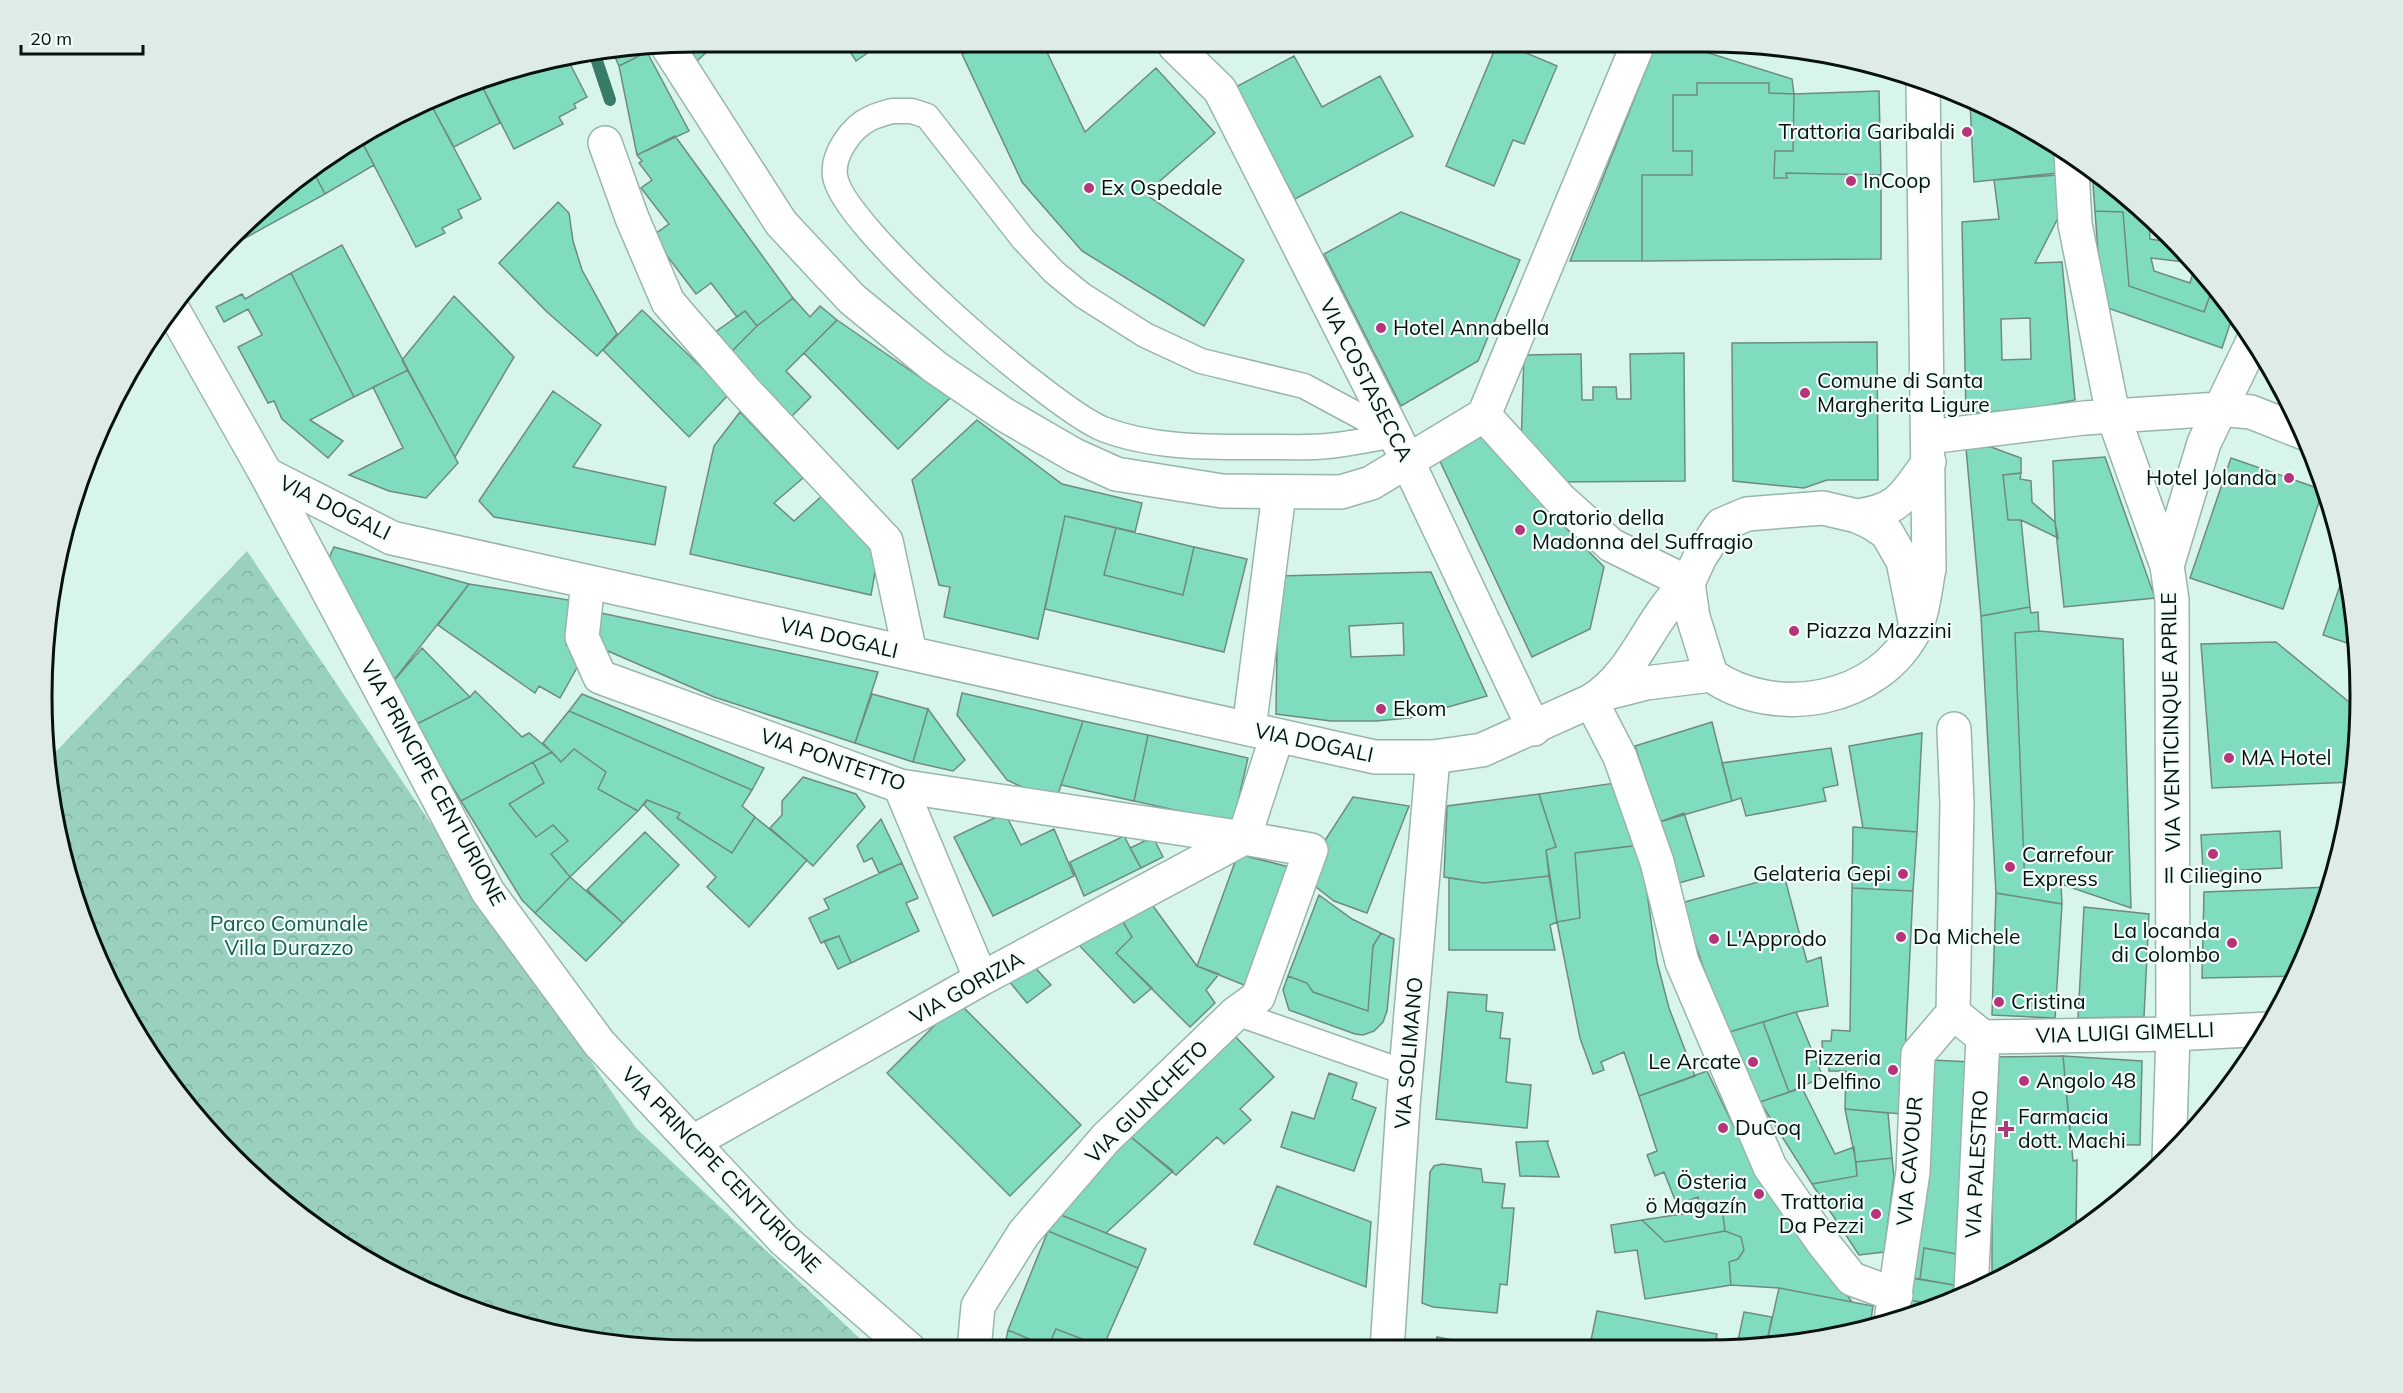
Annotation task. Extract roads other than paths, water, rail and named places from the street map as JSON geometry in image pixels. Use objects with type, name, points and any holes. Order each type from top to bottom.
[{"type":"street","name":"VIA COSTASECCA","points":[[1181,52],[1220,90],[1401,448],[1534,729]]},
{"type":"street","points":[[672,53],[781,223],[852,299],[935,367],[1045,438],[1074,455],[1116,474],[1222,491],[1278,493],[1341,492],[1371,483],[1401,448],[1484,416],[1635,52]]},
{"type":"street","points":[[1923,91],[1929,449],[1929,569],[1916,626],[1895,657],[1879,671],[1860,684],[1834,693],[1795,701],[1772,700],[1741,693],[1711,675],[1697,635],[1688,584],[1700,557],[1721,525],[1747,514],[1815,508],[1857,516],[1880,513],[1896,505],[1929,449],[2113,415],[2219,409],[2251,412],[2291,428]]},
{"type":"street","points":[[605,142],[632,218],[668,302],[745,391],[886,541],[910,653]]},
{"type":"street","name":"VIA VENTICINQUE APRILE","points":[[2072,166],[2074,224],[2113,415],[2167,566],[2172,600],[2173,1035],[2170,1144]]},
{"type":"street","name":"VIA DOGALI","points":[[177,317],[266,474],[392,538],[1375,758],[1433,757],[1482,750],[1534,729],[1597,697],[1647,683],[1711,675]]},
{"type":"street","points":[[2167,566],[2204,443],[2249,350]]},
{"type":"street","points":[[1484,416],[1560,499],[1611,545],[1688,584]]},
{"type":"street","name":"VIA PRINCIPE CENTURIONE","points":[[266,474],[489,892],[599,1043],[784,1240],[899,1340]]},
{"type":"street","points":[[1244,838],[1263,733],[1278,493]]},
{"type":"street","points":[[1857,516],[1887,533],[1896,546],[1910,585],[1916,626]]},
{"type":"street","name":"VIA PONTETTO","points":[[588,582],[582,637],[600,677],[900,786],[1311,850]]},
{"type":"street","name":"VIA DOGALI","points":[[1597,697],[1634,658],[1659,614],[1688,584]]},
{"type":"street","points":[[1597,697],[1657,862],[1682,962],[1770,1167],[1824,1244],[1852,1279],[1894,1308]]},
{"type":"street","points":[[1953,729],[1957,804],[1953,1013],[1983,1037]]},
{"type":"street","name":"VIA SOLIMANO","points":[[1388,1340],[1433,757]]},
{"type":"street","points":[[900,786],[981,979]]},
{"type":"street","name":"VIA GORIZIA","points":[[693,1142],[981,979],[1244,838]]},
{"type":"street","name":"VIA GIUNCHETO","points":[[975,1340],[978,1306],[1024,1233],[1106,1138],[1236,1013],[1258,997],[1311,850]]},
{"type":"street","name":"VIA CAVOUR","points":[[1894,1308],[1913,1172],[1918,1054],[1953,1013]]},
{"type":"street","name":"VIA LUIGI GIMELLI","points":[[1983,1037],[2173,1035],[2257,1030]]},
{"type":"street","name":"VIA PALESTRO","points":[[1971,1283],[1983,1037]]},
{"type":"lane","points":[[892,111],[912,111],[927,116],[1023,239],[1054,272],[1082,295],[1145,336],[1201,361],[1304,386],[1401,448],[1206,447],[1140,440],[1101,428],[1051,397],[917,281],[861,221],[838,191],[834,164],[838,153],[850,135],[869,118],[892,111]]},
{"type":"lane","points":[[1236,1013],[1407,1074]]},
{"type":"waterway","points":[[597,61],[610,100]]},
{"type":"place","name":"Trattoria Garibaldi","points":[[1967,132]]},
{"type":"place","name":"InCoop","points":[[1851,181]]},
{"type":"place","name":"Ex Ospedale","points":[[1089,188]]},
{"type":"place","name":"Hotel Annabella","points":[[1381,328]]},
{"type":"place","name":"Comune di Santa Margherita Ligure","points":[[1805,393]]},
{"type":"place","name":"Hotel Jolanda","points":[[2289,478]]},
{"type":"place","name":"Oratorio della Madonna del Suffragio","points":[[1520,530]]},
{"type":"place","name":"Piazza Mazzini","points":[[1794,631]]},
{"type":"place","name":"Ekom","points":[[1381,709]]},
{"type":"place","name":"MA Hotel","points":[[2229,758]]},
{"type":"place","name":"Il Ciliegino","points":[[2213,854]]},
{"type":"place","name":"Carrefour Express","points":[[2010,867]]},
{"type":"place","name":"Gelateria Gepi","points":[[1903,874]]},
{"type":"place","name":"Da Michele","points":[[1901,937]]},
{"type":"place","name":"L'Approdo","points":[[1714,939]]},
{"type":"place","name":"La locanda di Colombo","points":[[2232,943]]},
{"type":"place","name":"Cristina","points":[[1999,1002]]},
{"type":"place","name":"Le Arcate","points":[[1753,1062]]},
{"type":"place","name":"Pizzeria II Delfino","points":[[1893,1070]]},
{"type":"place","name":"Angolo 48","points":[[2024,1081]]},
{"type":"place","name":"DuCoq","points":[[1723,1128]]},
{"type":"place","name":"Farmacia dott. Machi","points":[[2006,1129]]},
{"type":"place","name":"Österia ö Magazín","points":[[1759,1194]]},
{"type":"place","name":"Trattoria Da Pezzi","points":[[1876,1214]]},
{"type":"park label","name":"Parco Comunale Villa Durazzo","points":[[289,936]]}]
